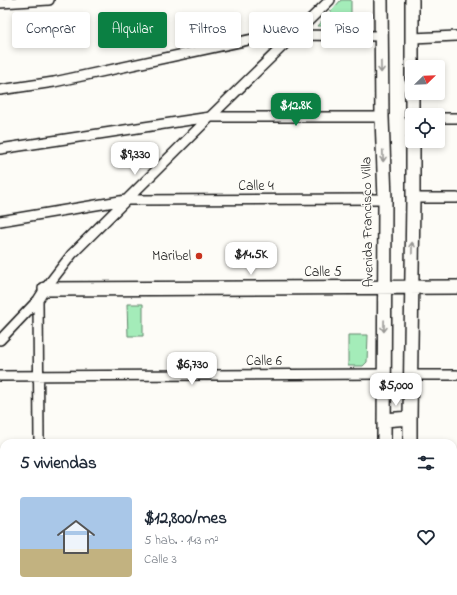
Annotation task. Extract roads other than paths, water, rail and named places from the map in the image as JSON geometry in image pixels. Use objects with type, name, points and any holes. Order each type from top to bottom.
[{"type":"main road","name":"Avenida Francisco Villa","points":[[381,0],[382,117],[385,199],[383,374],[384,439]]},
{"type":"main road","points":[[412,0],[412,60]]},
{"type":"main road","points":[[410,439],[413,148]]},
{"type":"main road","name":"Calle 5","points":[[41,295],[457,287]]},
{"type":"main road","points":[[384,420],[410,418]]},
{"type":"street","points":[[0,4],[49,0]]},
{"type":"street","points":[[313,17],[330,0]]},
{"type":"street","points":[[313,35],[381,36]]},
{"type":"street","points":[[412,38],[457,36]]},
{"type":"street","points":[[0,90],[54,82],[249,40]]},
{"type":"street","points":[[0,340],[41,295],[72,254],[281,48]]},
{"type":"street","points":[[0,149],[210,117],[382,117]]},
{"type":"street","points":[[445,118],[457,118]]},
{"type":"street","points":[[413,198],[457,198]]},
{"type":"street","name":"Calle 4","points":[[0,221],[126,200],[385,199]]},
{"type":"street","points":[[39,439],[41,295]]},
{"type":"street","name":"Calle 6","points":[[0,376],[383,374]]},
{"type":"street","points":[[410,375],[457,375]]},
{"type":"place","name":"Maribel","points":[[199,256]]}]
